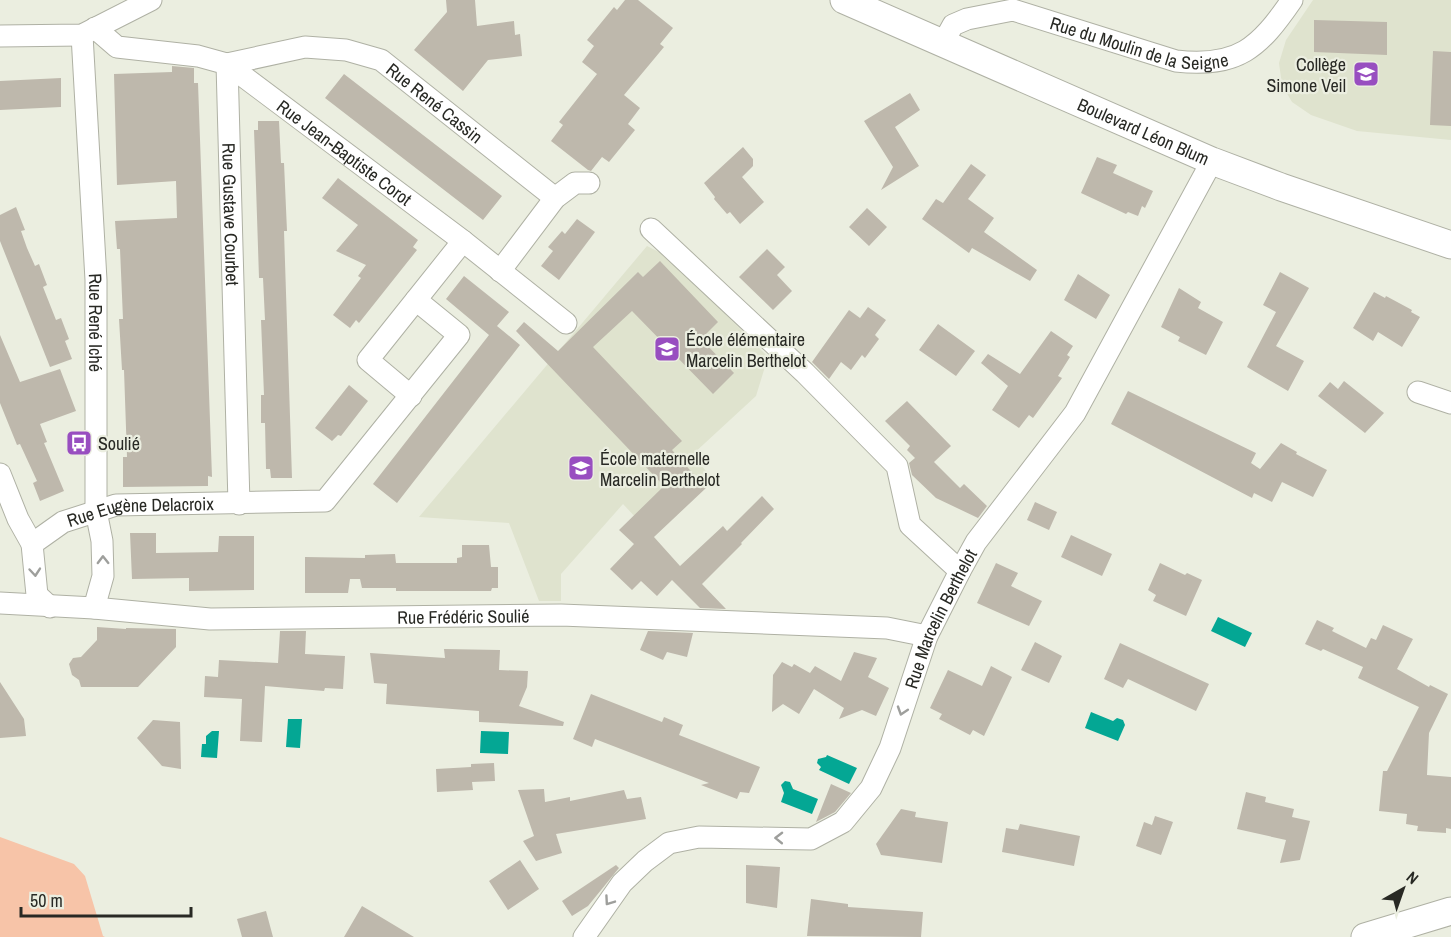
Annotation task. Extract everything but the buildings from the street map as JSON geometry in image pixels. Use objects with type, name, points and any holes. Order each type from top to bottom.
[{"type":"street","points":[[0,36],[88,32],[151,0]]},
{"type":"street","name":"Boulevard Léon Blum","points":[[844,0],[1212,161],[1297,193],[1451,245]]},
{"type":"street","name":"Rue du Moulin de la Seigne","points":[[943,44],[953,25],[966,19],[1013,10],[1176,61],[1216,62],[1247,51],[1259,43],[1292,0]]},
{"type":"street","points":[[88,32],[117,47],[198,56],[227,64]]},
{"type":"street","name":"Rue René Iché","points":[[88,32],[96,280],[96,511],[102,541],[103,576],[94,608]]},
{"type":"street","name":"Rue René Cassin","points":[[227,64],[305,47],[346,50],[381,60],[555,198]]},
{"type":"street","name":"Rue Jean-Baptiste Corot","points":[[227,64],[463,241],[566,323]]},
{"type":"street","name":"Rue Gustave Courbet","points":[[227,64],[239,504]]},
{"type":"street","name":"Rue Marcelin Berthelot","points":[[584,937],[622,883],[645,861],[669,843],[699,837],[812,838],[843,822],[871,788],[890,748],[927,636],[960,571],[976,542],[1075,413],[1212,161]]},
{"type":"street","points":[[500,271],[555,198],[575,183],[589,183]]},
{"type":"street","points":[[651,229],[805,373],[897,466],[910,525],[960,571]]},
{"type":"street","points":[[416,300],[459,335],[411,396],[368,360],[463,241]]},
{"type":"street","points":[[1418,392],[1451,403]]},
{"type":"street","name":"Rue Eugène Delacroix","points":[[32,544],[63,522],[116,505],[325,501],[411,396]]},
{"type":"street","points":[[0,474],[18,519],[32,544],[37,594],[50,606]]},
{"type":"street","name":"Rue Frédéric Soulié","points":[[0,603],[94,608],[210,619],[561,615],[886,628],[927,636]]},
{"type":"street","points":[[1365,937],[1451,911]]},
{"type":"shaded area","name":"Collège Simone Veil","points":[[1313,0],[1451,0],[1451,140],[1357,131],[1311,115],[1292,102],[1282,85],[1279,63],[1286,40]]},
{"type":"shaded area","name":"École maternelle Marcelin Berthelot","points":[[647,246],[669,257],[768,357],[756,396],[692,455],[714,480],[652,535],[623,504],[561,574],[561,601],[539,601],[509,523],[419,517]]},
{"type":"shaded area","points":[[0,837],[74,864],[85,876],[105,937],[0,937]]},
{"type":"water","points":[[1218,617],[1252,633],[1245,647],[1211,631]]},
{"type":"water","points":[[1091,712],[1113,721],[1117,718],[1123,720],[1125,725],[1118,741],[1085,728]]},
{"type":"water","points":[[288,719],[302,719],[300,748],[286,747]]},
{"type":"water","points":[[212,731],[219,731],[217,758],[201,757],[202,744],[206,744],[206,736]]},
{"type":"water","points":[[481,731],[509,732],[508,754],[480,753]]},
{"type":"water","points":[[827,755],[857,768],[849,784],[819,770],[821,767],[817,763],[818,759]]},
{"type":"water","points":[[785,781],[790,782],[793,789],[818,799],[812,814],[781,802],[784,793],[781,785]]},
{"type":"place","name":"Collège Simone Veil","points":[[1366,74]]},
{"type":"place","name":"École élémentaire Marcelin Berthelot","points":[[667,349]]},
{"type":"place","name":"Soulié","points":[[79,443]]},
{"type":"place","name":"École maternelle Marcelin Berthelot","points":[[581,468]]}]
